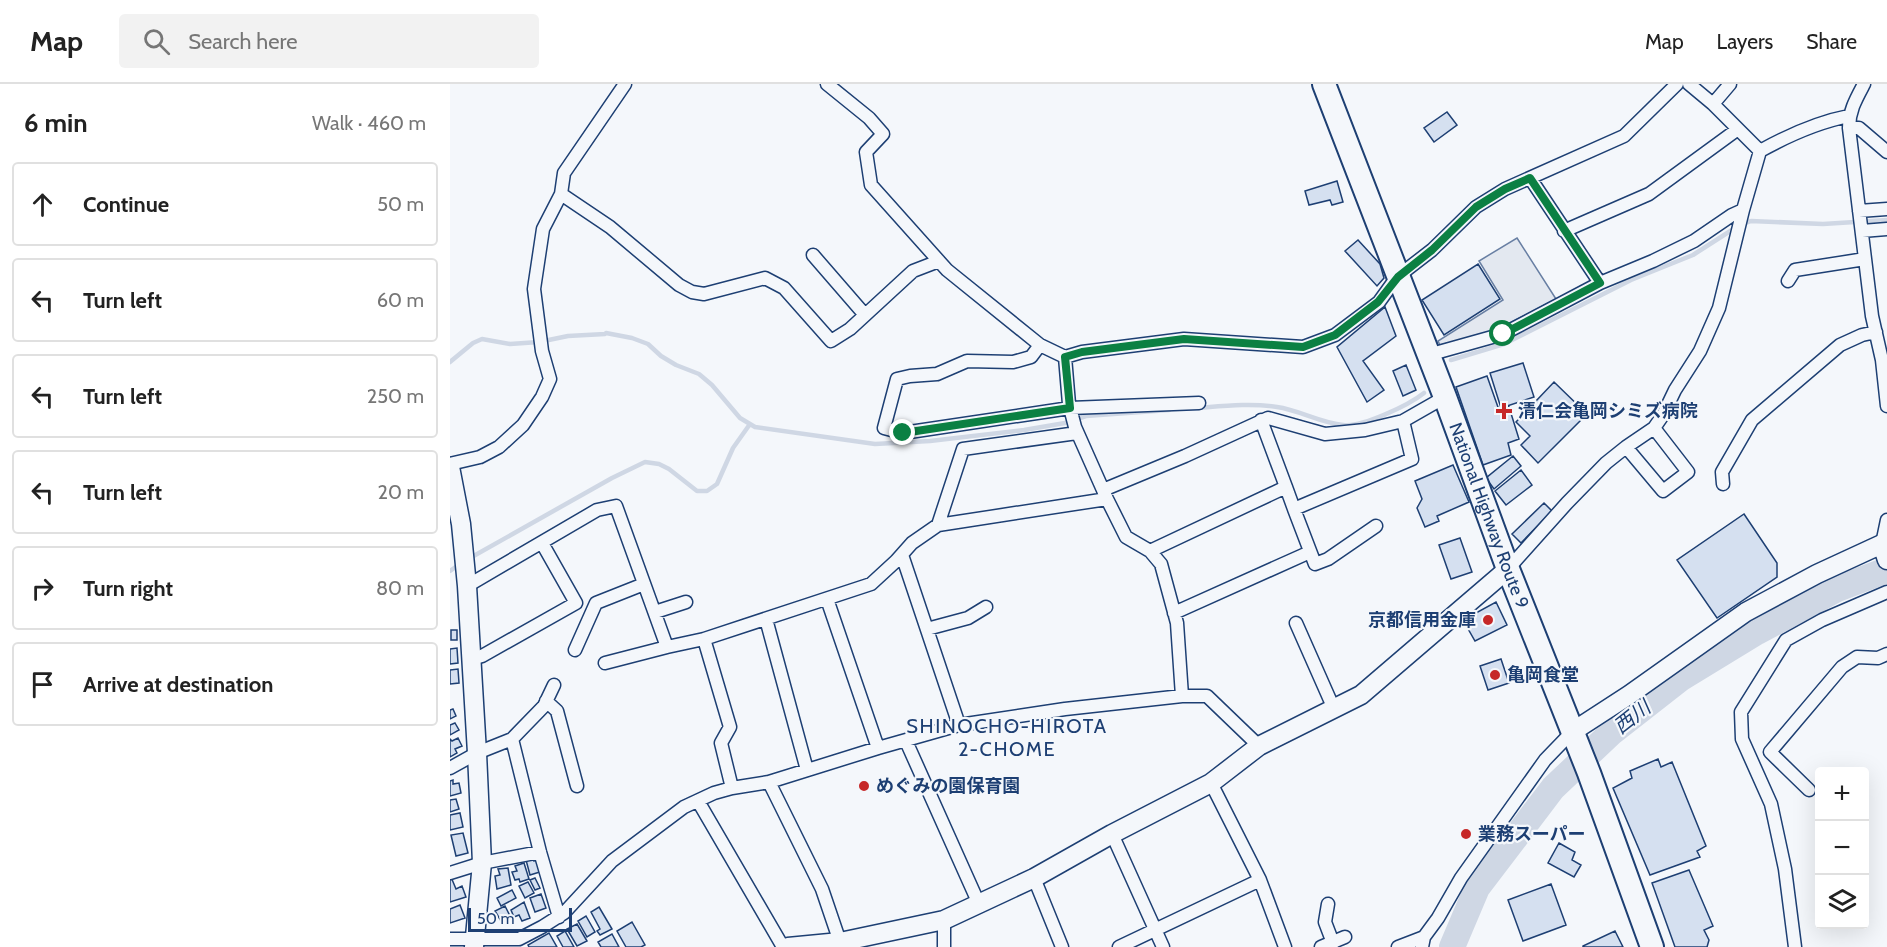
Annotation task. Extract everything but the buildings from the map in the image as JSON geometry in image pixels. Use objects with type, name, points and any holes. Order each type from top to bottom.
[{"type":"highway","name":"National Highway Route 9","points":[[1324,84],[1445,397],[1508,569],[1589,773],[1652,947]]},
{"type":"street","points":[[475,942],[482,863],[477,753],[467,586],[461,524],[451,476],[499,447],[523,425],[542,397],[550,378],[542,351],[534,289],[543,229],[561,194],[564,173],[626,84]]},
{"type":"street","points":[[827,84],[869,118],[882,134],[866,152],[872,185],[947,270],[1040,345],[1065,357],[1082,352],[1184,339],[1303,347],[1335,335],[1378,302],[1398,277],[1432,250],[1476,207],[1505,189],[1624,136],[1677,84]]},
{"type":"street","points":[[1689,84],[1713,104],[1760,151]]},
{"type":"street","points":[[1713,104],[1730,84]]},
{"type":"street","points":[[1864,84],[1853,103],[1849,122],[1872,316],[1884,360],[1887,406]]},
{"type":"street","points":[[698,801],[785,947],[840,942],[944,920],[1034,878],[1112,834],[1211,783],[1259,746],[1361,695],[1508,569],[1606,463],[1654,428],[1700,351],[1719,308],[1760,151],[1781,140],[1839,118],[1859,128],[1887,152]]},
{"type":"street","points":[[1564,231],[1649,194],[1738,129]]},
{"type":"street","points":[[1530,178],[1600,283]]},
{"type":"street","points":[[561,194],[610,227],[679,285],[692,292],[704,294],[765,278],[784,288],[831,341],[850,329],[913,271],[939,261]]},
{"type":"street","points":[[1859,211],[1887,209]]},
{"type":"street","points":[[1428,355],[1503,334],[1600,283],[1694,242],[1732,215],[1743,210]]},
{"type":"street","points":[[1862,231],[1887,229]]},
{"type":"street","points":[[813,255],[865,315]]},
{"type":"street","points":[[1788,281],[1795,270],[1865,259]]},
{"type":"street","points":[[1723,484],[1722,472],[1752,420],[1840,345],[1862,334],[1876,332]]},
{"type":"street","points":[[1040,345],[1031,357],[1013,362],[967,361],[937,374],[897,379],[884,428],[903,433],[1070,408],[1199,403]]},
{"type":"street","points":[[1065,357],[1070,408],[1077,433],[1105,494],[1126,537],[1150,551],[1161,564],[1177,622],[1182,696]]},
{"type":"street","points":[[604,663],[704,639],[872,584],[912,543],[938,525],[1105,494],[1261,420],[1268,418],[1325,434],[1365,430],[1402,422],[1445,397]]},
{"type":"street","points":[[1261,420],[1315,564],[1328,559],[1376,526]]},
{"type":"street","points":[[1294,509],[1412,459],[1402,422]]},
{"type":"street","points":[[1626,447],[1663,491],[1688,472],[1654,428]]},
{"type":"street","points":[[938,525],[963,449],[1077,433]]},
{"type":"street","points":[[1150,551],[1286,488]]},
{"type":"street","points":[[450,596],[597,510],[616,506],[667,647]]},
{"type":"street","points":[[1398,947],[1423,942],[1467,868],[1545,760],[1629,695],[1746,612],[1817,574],[1885,550],[1887,520]]},
{"type":"street","points":[[471,659],[482,656],[576,603],[542,543]]},
{"type":"street","points":[[1174,613],[1310,552]]},
{"type":"street","points":[[902,555],[959,725]]},
{"type":"street","points":[[575,650],[596,603],[644,584]]},
{"type":"street","points":[[1795,947],[1785,869],[1771,804],[1742,739],[1741,712],[1786,640],[1822,620],[1887,592]]},
{"type":"street","points":[[827,599],[878,748]]},
{"type":"street","points":[[655,612],[686,602]]},
{"type":"street","points":[[927,629],[968,618],[986,607]]},
{"type":"street","points":[[766,619],[807,770]]},
{"type":"street","points":[[1296,623],[1334,709]]},
{"type":"street","points":[[704,639],[730,728],[721,743],[732,788]]},
{"type":"street","points":[[1809,790],[1770,752],[1842,667],[1857,657],[1878,658],[1887,654]]},
{"type":"street","points":[[450,768],[477,753],[512,739],[544,706],[554,685]]},
{"type":"street","points":[[450,939],[475,942],[519,939],[559,917],[612,861],[684,807],[714,793],[769,782],[959,725],[1065,709],[1182,696],[1207,696],[1259,746]]},
{"type":"street","points":[[546,701],[557,711],[577,786]]},
{"type":"street","points":[[512,739],[559,917]]},
{"type":"street","points":[[906,741],[979,904]]},
{"type":"street","points":[[769,782],[822,889],[840,942]]},
{"type":"street","points":[[1211,783],[1260,880],[1285,947]]},
{"type":"street","points":[[1112,834],[1163,947]]},
{"type":"street","points":[[450,873],[482,863],[540,852]]},
{"type":"street","points":[[1034,878],[1062,947]]},
{"type":"street","points":[[1119,947],[1260,880]]},
{"type":"street","points":[[1328,904],[1325,922],[1333,942]]},
{"type":"street","points":[[944,920],[944,947]]},
{"type":"shaded area","points":[[1517,238],[1556,299],[1493,332],[1440,345],[1438,341],[1503,300],[1479,261]]},
{"type":"waterway","points":[[1743,224],[1751,221],[1823,224],[1887,220]]},
{"type":"waterway","points":[[1451,360],[1504,344],[1631,280],[1693,255],[1735,228]]},
{"type":"waterway","points":[[450,362],[473,343],[482,339],[510,344],[606,333],[632,338],[648,344],[661,356],[676,365],[699,374],[712,385],[740,418],[755,427],[875,444],[930,441],[1024,430],[1065,423],[1086,416],[1169,410]]},
{"type":"waterway","points":[[1198,408],[1238,405],[1267,406],[1285,409],[1326,422],[1351,425],[1385,415],[1424,393]]},
{"type":"waterway","points":[[470,558],[612,478],[645,462],[659,464],[669,469],[697,491],[707,491],[717,484],[733,448],[750,424]]},
{"type":"waterway","points":[[450,571],[460,564]]},
{"type":"waterway","name":"西川","points":[[1452,947],[1477,888],[1553,788],[1611,733],[1680,679],[1757,632],[1837,589],[1887,570]]},
{"type":"place","name":"清仁会亀岡シミズ病院","points":[[1504,411]]},
{"type":"place","name":"京都信用金庫","points":[[1488,620]]},
{"type":"place","name":"亀岡食堂","points":[[1495,675]]},
{"type":"place","name":"めぐみの園保育園","points":[[864,786]]},
{"type":"place","name":"業務スーパー","points":[[1466,834]]},
{"type":"district","name":"SHINOCHO-HIROTA 2-CHOME","points":[[1007,738]]},
{"type":"route","points":[[903,433],[1070,408],[1065,357],[1082,352],[1184,339],[1303,347],[1335,335],[1378,302],[1398,277],[1432,250],[1476,207],[1505,189],[1530,178],[1600,283],[1503,334]]}]
